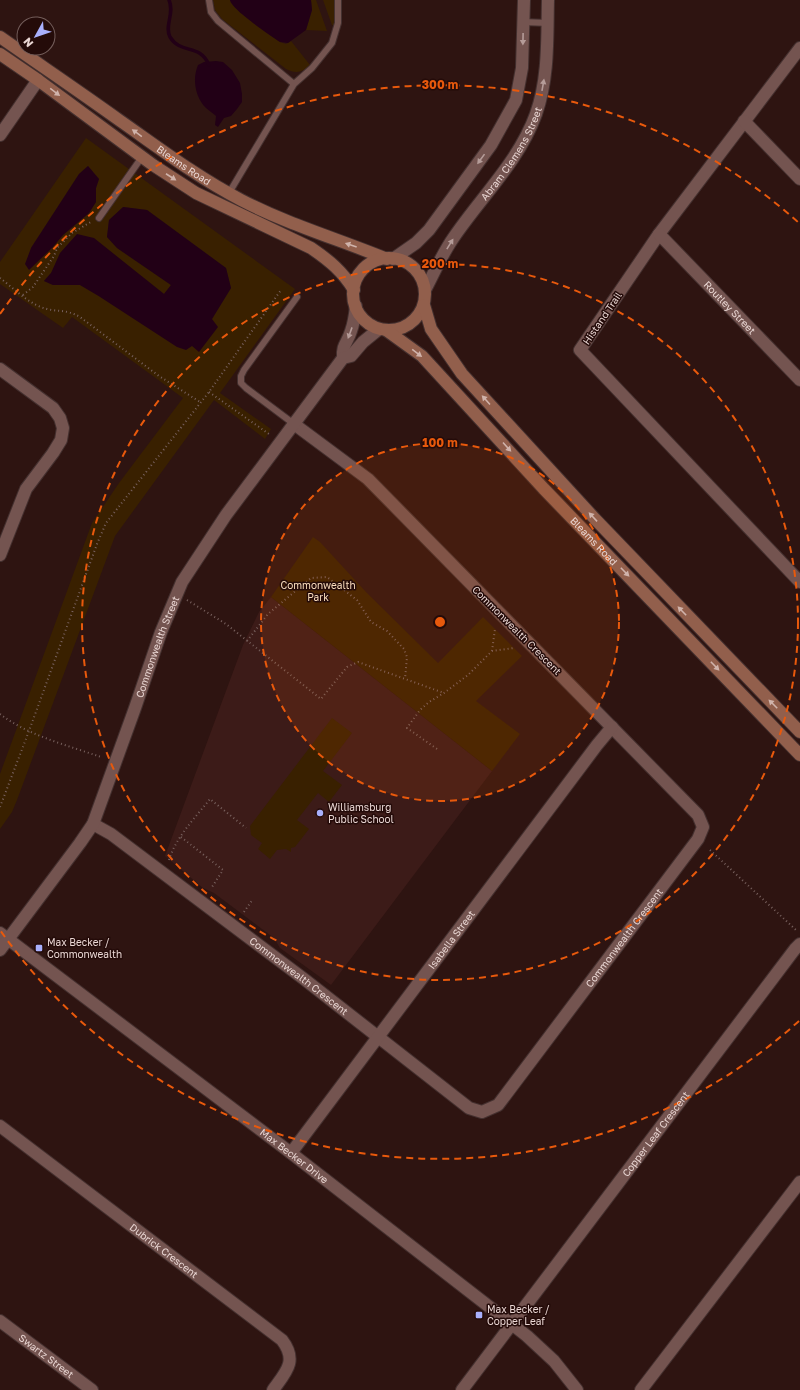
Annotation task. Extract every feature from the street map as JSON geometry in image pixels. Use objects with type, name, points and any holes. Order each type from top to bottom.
[{"type":"main road","name":"Bleams Road","points":[[0,37],[114,116],[164,154],[197,175],[241,200],[292,223],[390,259]]},
{"type":"main road","name":"Bleams Road","points":[[0,54],[38,80],[142,157],[196,193],[255,223],[311,248],[346,276],[354,290]]},
{"type":"main road","points":[[390,259],[402,261],[418,272],[425,290],[424,305],[420,314],[405,327],[396,330],[382,329],[369,324],[361,316],[356,306],[354,296],[354,290],[358,277],[365,268],[373,262],[390,259]]},
{"type":"main road","name":"Bleams Road","points":[[424,305],[431,329],[462,374],[601,525],[800,732]]},
{"type":"main road","name":"Bleams Road","points":[[382,329],[422,356],[550,494],[800,755]]},
{"type":"street","name":"Abram Clemens Street","points":[[390,259],[416,243],[429,230],[491,145],[516,100],[522,68],[524,0]]},
{"type":"street","name":"Abram Clemens Street","points":[[425,290],[446,249],[496,182],[517,152],[528,132],[542,93],[546,68],[548,0]]},
{"type":"street","name":"Histand Trail","points":[[800,48],[659,234],[580,350],[800,582]]},
{"type":"street","points":[[0,136],[38,80]]},
{"type":"street","points":[[744,121],[800,179]]},
{"type":"street","name":"Routley Street","points":[[659,234],[800,380]]},
{"type":"street","name":"Commonwealth Street","points":[[343,358],[342,349],[351,332],[355,319],[356,306]]},
{"type":"street","name":"Commonwealth Street","points":[[0,950],[4,936],[80,843],[93,824],[161,632],[182,582],[226,515],[343,358],[351,356],[363,342],[382,329]]},
{"type":"street","points":[[0,369],[53,408],[60,418],[63,428],[61,440],[26,489],[0,556]]},
{"type":"street","name":"Commonwealth Crescent","points":[[93,824],[106,830],[304,979],[469,1108],[482,1112],[498,1105],[698,839],[703,827],[698,815],[368,480],[294,424]]},
{"type":"street","name":"Isabella Street","points":[[291,1153],[612,727]]},
{"type":"street","name":"Max Becker Drive","points":[[4,936],[291,1153],[527,1336],[554,1361],[577,1390]]},
{"type":"street","name":"Copper Leaf Crescent","points":[[462,1390],[800,944]]},
{"type":"street","name":"Dubrick Crescent","points":[[0,1126],[282,1340],[289,1349],[290,1359],[287,1369],[273,1390]]},
{"type":"street","points":[[641,1390],[800,1182]]},
{"type":"street","name":"Swartz Street","points":[[0,1322],[92,1390]]},
{"type":"lane","points":[[209,0],[211,12],[218,21],[294,84]]},
{"type":"lane","points":[[229,193],[294,84],[312,68],[332,43],[338,23],[338,0]]},
{"type":"lane","points":[[523,22],[548,22]]},
{"type":"lane","points":[[99,218],[142,157]]},
{"type":"lane","points":[[294,424],[246,388],[241,383],[241,376],[296,297]]},
{"type":"path","points":[[23,296],[33,287],[54,256],[57,248],[72,233],[99,218]]},
{"type":"path","points":[[0,278],[23,296],[42,308],[68,311],[76,315],[159,376],[200,402]]},
{"type":"path","points":[[0,807],[106,523],[209,392],[281,290]]},
{"type":"path","points":[[209,392],[269,434]]},
{"type":"path","points":[[247,641],[268,614],[311,578],[327,577],[357,600],[372,622],[387,631],[404,648],[407,657],[405,679]]},
{"type":"path","points":[[177,594],[226,624],[321,699],[347,667],[358,662],[444,693]]},
{"type":"path","points":[[492,651],[495,629]]},
{"type":"path","points":[[437,749],[408,728],[420,710],[428,702],[444,693],[468,674],[492,651],[514,648]]},
{"type":"path","points":[[0,714],[10,722],[29,731],[101,757]]},
{"type":"path","points":[[169,860],[172,848],[210,799],[246,828]]},
{"type":"path","points":[[180,837],[223,870],[212,887]]},
{"type":"path","points":[[710,850],[796,930]]},
{"type":"path","points":[[244,912],[253,899]]},
{"type":"shaded area","points":[[230,0],[311,0],[312,10],[306,30],[288,43],[280,42],[252,22],[237,10]]},
{"type":"shaded area","points":[[204,62],[223,62],[232,70],[240,83],[242,94],[242,102],[237,109],[231,116],[224,118],[218,127],[215,125],[216,116],[202,104],[199,99],[195,82],[198,65]]},
{"type":"shaded area","points":[[88,166],[99,179],[96,188],[96,202],[89,213],[63,235],[29,270],[25,264],[31,248],[79,174]]},
{"type":"shaded area","points":[[123,207],[147,210],[226,268],[231,288],[212,319],[218,327],[199,352],[192,346],[186,350],[177,347],[80,285],[53,285],[44,281],[51,273],[60,253],[77,234],[94,238],[164,294],[171,285],[117,248],[107,237],[109,220]]},
{"type":"shaded area","name":"Williamsburg Public School","points":[[271,597],[492,771],[331,985],[280,948],[274,938],[214,893],[203,888],[165,856],[243,645],[259,612]]},
{"type":"green space","points":[[213,0],[230,0],[231,3],[280,42],[286,44],[291,41],[310,65],[299,72],[293,72],[286,69],[222,19],[215,10]]},
{"type":"green space","points":[[311,0],[316,0],[327,31],[306,30],[312,10]]},
{"type":"green space","points":[[323,0],[336,0],[334,26],[332,25]]},
{"type":"green space","points":[[86,138],[295,289],[220,393],[271,429],[265,439],[214,400],[115,536],[17,800],[12,812],[0,829],[0,774],[92,523],[119,483],[183,398],[72,317],[63,328],[0,284],[0,262]],"holes":[[[88,166],[99,179],[96,188],[96,202],[89,213],[63,235],[52,248],[31,248],[79,174]],[[124,207],[147,210],[226,268],[231,288],[212,319],[97,295],[80,285],[53,285],[44,281],[51,273],[94,239],[164,294],[171,285],[117,248],[107,237],[109,220]]]},
{"type":"green space","name":"Commonwealth Park","points":[[313,537],[320,542],[366,592],[438,663],[483,617],[522,656],[476,701],[520,734],[492,771],[271,597]]},
{"type":"green space","points":[[332,718],[352,733],[323,771],[342,785],[329,802],[318,793],[297,820],[309,829],[295,847],[291,848],[291,852],[286,849],[277,850],[270,859],[258,849],[262,843],[251,835],[250,826]]},
{"type":"waterway","points":[[169,0],[171,10],[168,33],[170,37],[179,46],[201,54],[209,65]]},
{"type":"place","name":"Williamsburg Public School","points":[[320,813]]},
{"type":"place","name":"Max Becker / Commonwealth","points":[[39,948]]},
{"type":"place","name":"Max Becker / Copper Leaf","points":[[479,1315]]}]
